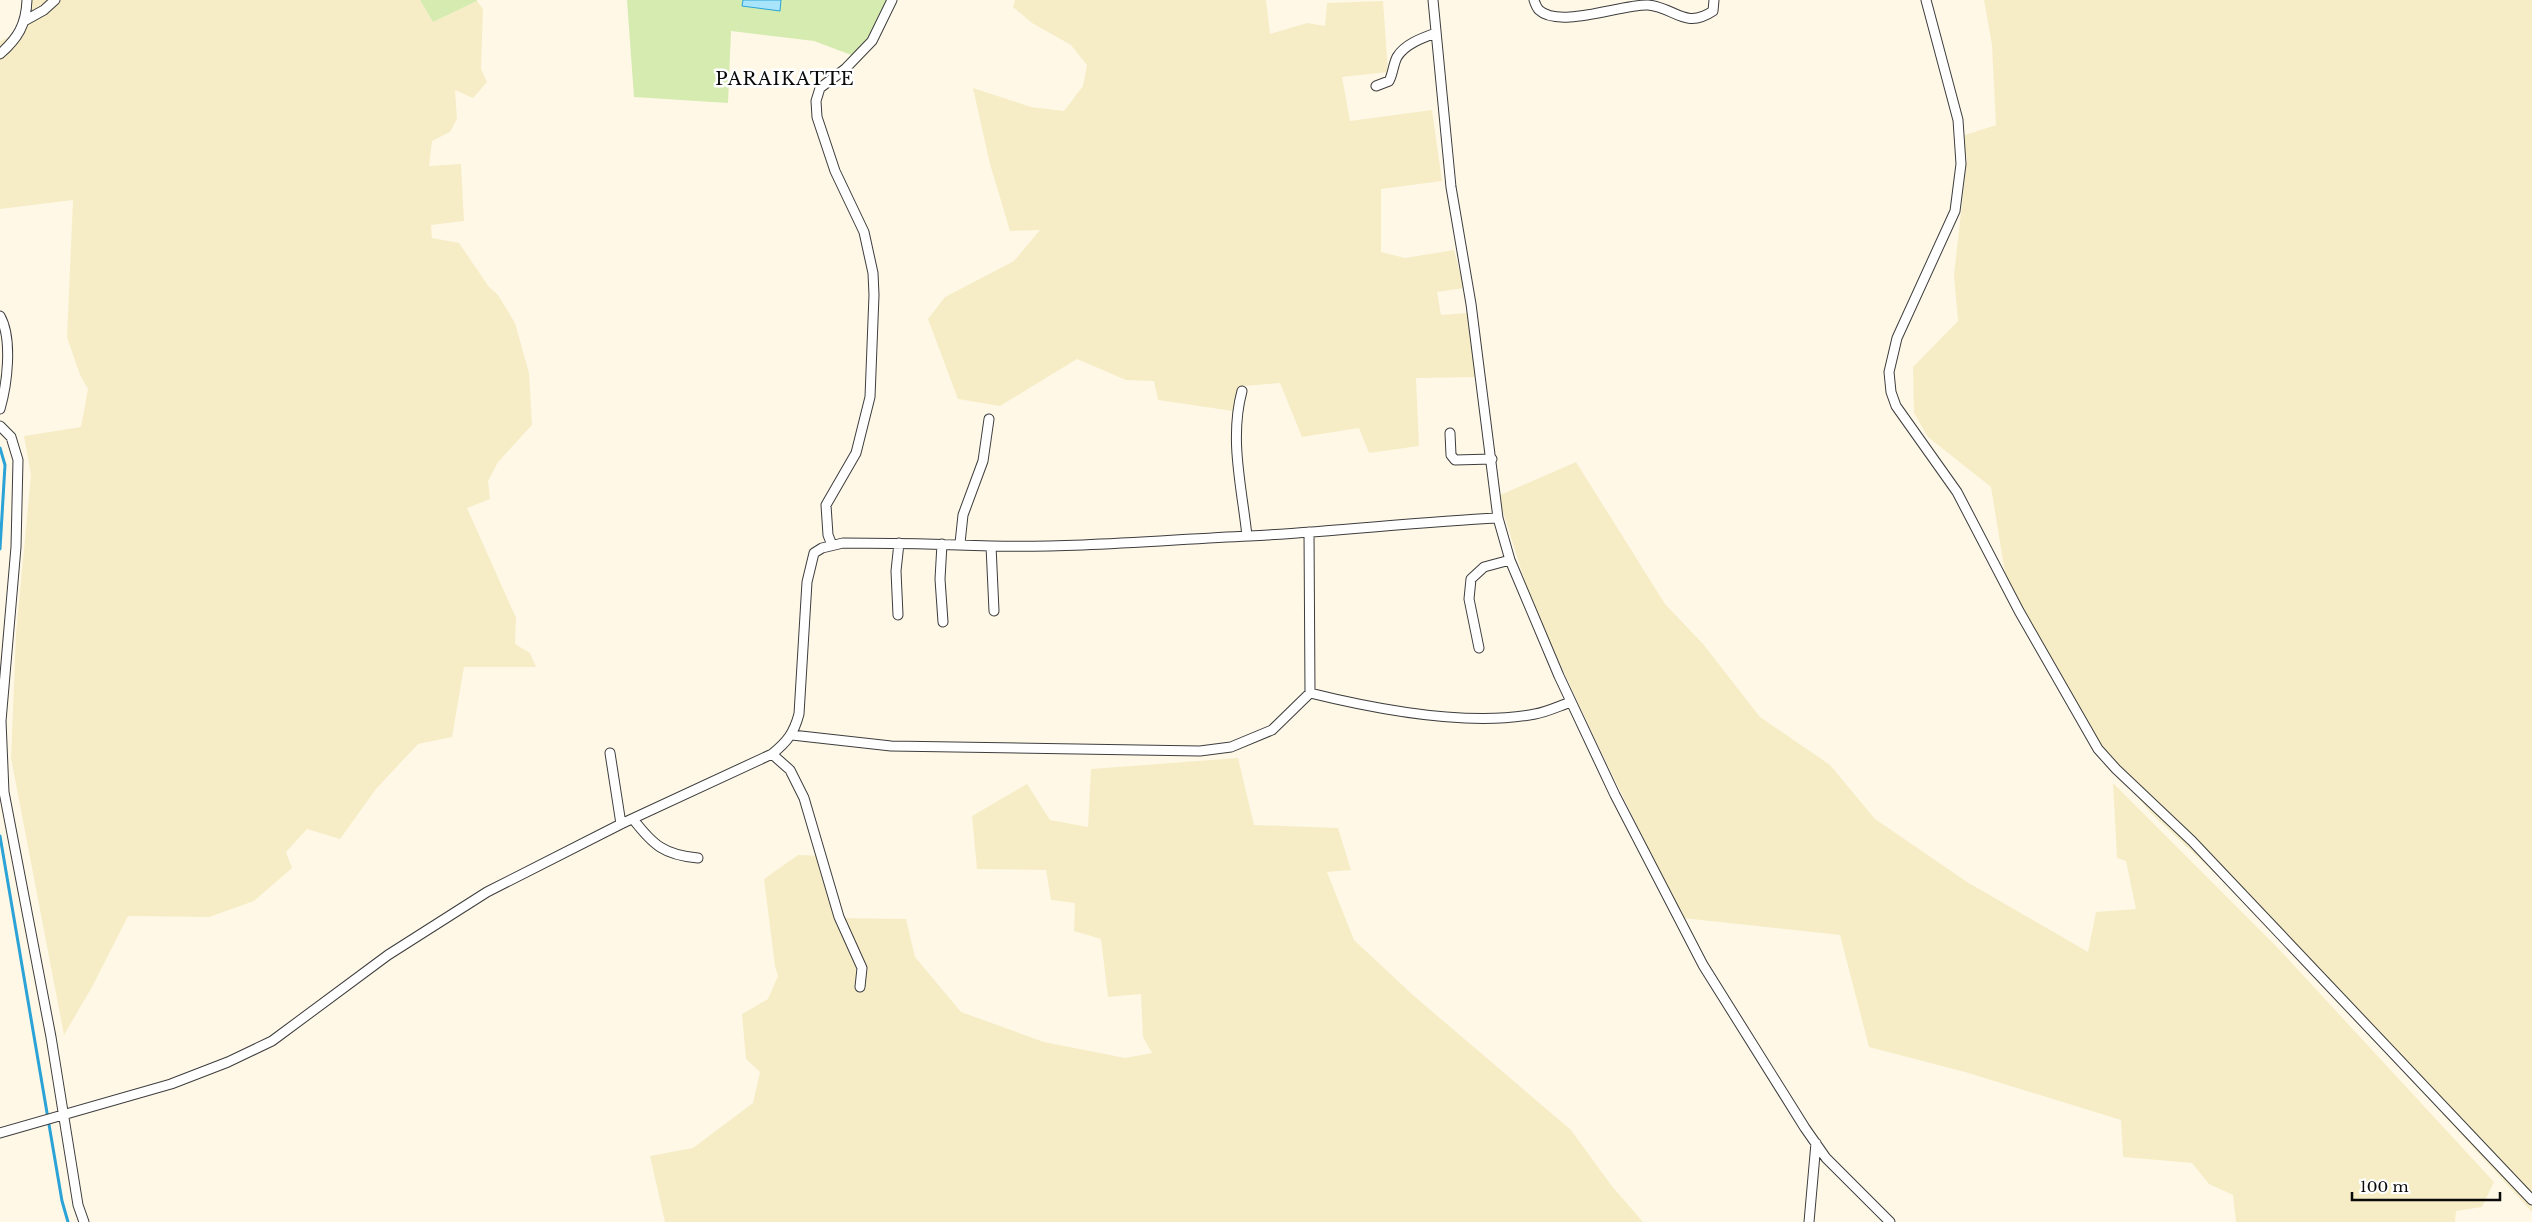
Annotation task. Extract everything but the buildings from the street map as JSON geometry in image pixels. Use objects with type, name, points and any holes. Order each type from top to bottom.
[{"type":"street","points":[[0,54],[16,39],[26,20],[27,0]]},
{"type":"street","points":[[26,20],[44,10],[55,0]]},
{"type":"street","points":[[832,545],[828,535],[826,505],[856,453],[870,397],[874,295],[873,273],[864,232],[835,171],[818,117],[816,101],[820,88],[845,69],[872,41],[892,0]]},
{"type":"street","points":[[1433,0],[1451,187],[1492,459],[1498,518],[1510,560],[1571,702],[1615,795],[1703,966],[1781,1093],[1826,1158],[1890,1222]]},
{"type":"street","points":[[1534,0],[1539,10],[1552,16],[1582,16],[1629,6],[1649,5],[1689,19],[1706,16],[1713,11],[1714,0]]},
{"type":"street","points":[[1926,0],[1958,120],[1961,164],[1955,211],[1896,338],[1888,372],[1891,392],[1896,406],[1905,422],[1957,492],[2019,611],[2098,749],[2116,769],[2192,841],[2532,1200]]},
{"type":"street","points":[[1376,86],[1389,81],[1398,56],[1404,50],[1418,40],[1436,33]]},
{"type":"street","points":[[0,316],[4,325],[6,390],[0,409]]},
{"type":"street","points":[[1242,391],[1237,410],[1237,454],[1247,536]]},
{"type":"street","points":[[960,544],[963,515],[983,461],[989,419]]},
{"type":"street","points":[[0,426],[12,437],[18,460],[16,547],[1,721],[4,792],[78,1205],[84,1222]]},
{"type":"street","points":[[1450,433],[1451,455],[1455,460],[1492,459]]},
{"type":"street","points":[[0,1133],[171,1084],[228,1062],[272,1041],[388,955],[487,892],[622,824],[772,754],[792,735],[799,714],[807,582],[810,563],[814,553],[822,548],[843,543],[991,546],[1247,536],[1379,528],[1402,523],[1498,518]]},
{"type":"street","points":[[792,735],[900,746],[1200,751],[1231,747],[1272,730],[1310,693],[1309,532]]},
{"type":"street","points":[[898,615],[896,572],[899,543]]},
{"type":"street","points":[[942,544],[940,579],[943,622]]},
{"type":"street","points":[[991,546],[994,611]]},
{"type":"street","points":[[1479,648],[1469,599],[1471,579],[1484,567],[1510,560]]},
{"type":"street","points":[[1310,693],[1343,701],[1455,716],[1509,717],[1536,714],[1571,702]]},
{"type":"street","points":[[610,753],[622,824]]},
{"type":"street","points":[[772,754],[790,770],[804,798],[839,917],[862,968],[860,987]]},
{"type":"street","points":[[633,819],[649,839],[668,853],[698,858]]},
{"type":"street","points":[[1809,1222],[1816,1143]]},
{"type":"shaded area","points":[[26,0],[420,0],[433,22],[477,1],[483,9],[481,69],[487,82],[473,98],[455,90],[457,119],[450,132],[432,141],[429,166],[461,164],[464,221],[431,225],[432,238],[459,243],[489,287],[498,295],[515,323],[529,373],[532,425],[498,462],[488,481],[490,499],[467,508],[516,618],[515,644],[530,653],[536,667],[464,667],[452,737],[418,744],[376,789],[340,839],[307,829],[286,852],[292,868],[254,901],[209,917],[128,916],[92,987],[64,1035],[11,758],[16,634],[31,475],[24,436],[81,427],[88,389],[80,375],[67,337],[73,200],[0,209],[0,41],[21,32]]},
{"type":"shaded area","points":[[1015,0],[1266,0],[1270,34],[1307,23],[1325,26],[1327,3],[1383,1],[1388,72],[1342,77],[1350,121],[1432,110],[1442,181],[1381,189],[1381,252],[1405,258],[1454,250],[1464,288],[1437,292],[1441,315],[1467,313],[1476,377],[1416,378],[1419,446],[1369,453],[1359,428],[1302,437],[1280,383],[1243,386],[1233,411],[1158,400],[1154,381],[1126,380],[1077,359],[1000,406],[958,399],[928,319],[945,297],[1014,261],[1040,230],[1010,231],[990,164],[973,88],[1031,107],[1064,111],[1083,86],[1087,65],[1071,45],[1032,23],[1013,7]]},
{"type":"shaded area","points":[[1984,0],[2532,0],[2532,1212],[2275,930],[2150,812],[2111,764],[2040,655],[2005,573],[1991,487],[1928,437],[1914,413],[1913,367],[1958,321],[1954,275],[1967,159],[1962,136],[1996,125],[1992,45]]},
{"type":"shaded area","points":[[1576,462],[1665,604],[1703,644],[1760,717],[1830,765],[1875,819],[1967,882],[2088,952],[2096,912],[2136,909],[2126,861],[2117,858],[2113,783],[2276,946],[2494,1182],[2482,1207],[2456,1211],[2455,1222],[2236,1222],[2233,1195],[2209,1184],[2192,1163],[2123,1157],[2121,1120],[1965,1072],[1869,1047],[1840,935],[1682,918],[1595,739],[1531,601],[1498,496]]},
{"type":"shaded area","points":[[1238,758],[1254,825],[1338,828],[1351,870],[1327,872],[1354,940],[1414,996],[1571,1130],[1611,1185],[1643,1222],[665,1222],[650,1156],[693,1148],[753,1103],[760,1072],[746,1059],[742,1014],[768,999],[778,976],[775,966],[764,879],[798,855],[824,856],[837,918],[906,919],[915,957],[961,1012],[1044,1042],[1125,1058],[1152,1053],[1143,1037],[1141,994],[1108,997],[1101,939],[1074,931],[1075,903],[1051,900],[1046,870],[977,869],[972,816],[1027,784],[1050,820],[1088,827],[1091,769]]},
{"type":"green space","points":[[420,0],[477,0],[477,1],[433,22]]},
{"type":"green space","points":[[627,0],[887,0],[887,17],[862,59],[814,41],[731,31],[728,103],[634,97]]},
{"type":"water","points":[[743,0],[781,0],[780,11],[742,6]]},
{"type":"waterway","points":[[0,448],[5,465],[0,549]]},
{"type":"waterway","points":[[0,836],[62,1201],[68,1222]]},
{"type":"district","name":"PARAIKATTE","points":[[785,79]]}]
